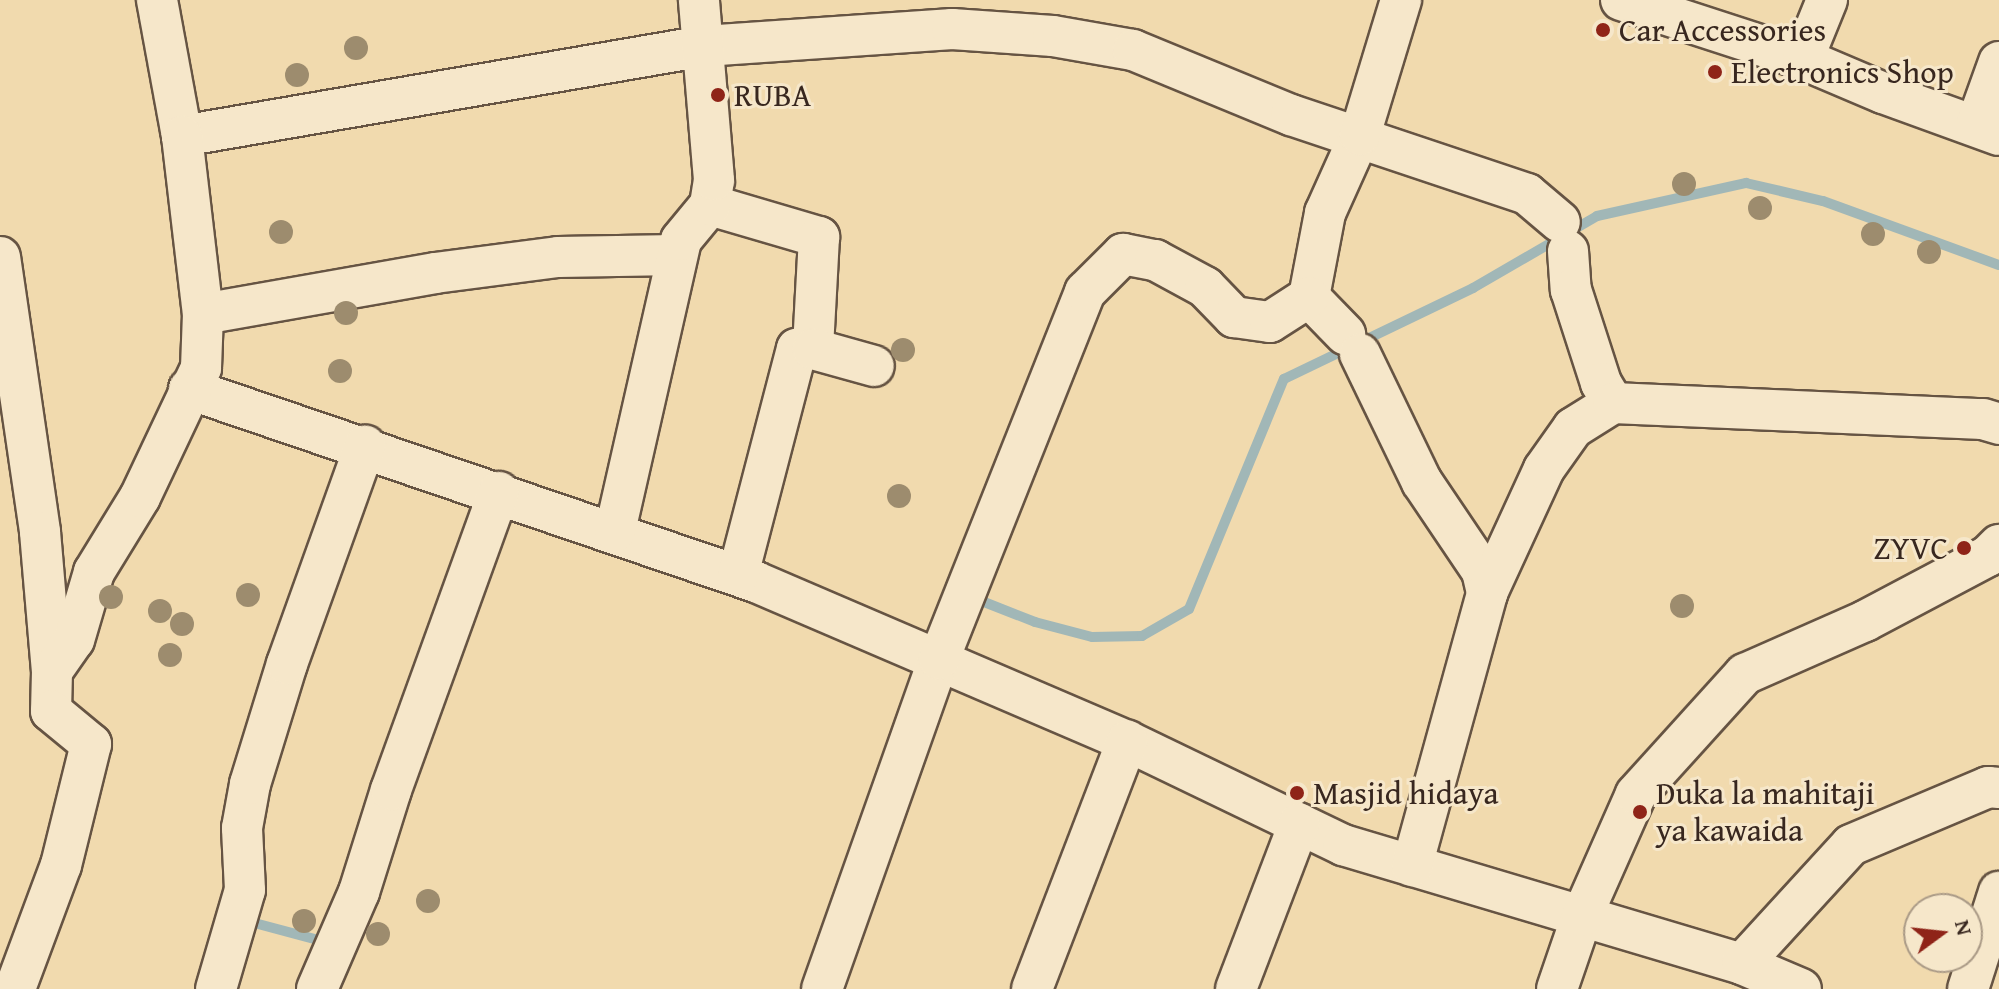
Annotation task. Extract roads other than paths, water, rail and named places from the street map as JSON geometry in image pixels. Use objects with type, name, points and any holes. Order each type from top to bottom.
[{"type":"street","points":[[52,671],[74,640],[94,572],[140,497],[201,368],[203,314],[182,136],[157,0]]},
{"type":"street","points":[[615,531],[681,240],[710,205],[714,180],[699,0]]},
{"type":"street","points":[[822,989],[939,659],[1085,292],[1123,254],[1155,260],[1205,287],[1234,317],[1270,322],[1309,297],[1325,213],[1360,135],[1401,0]]},
{"type":"street","points":[[1621,0],[1803,59],[1883,93],[1988,130],[1999,62]]},
{"type":"street","points":[[1803,59],[1827,0]]},
{"type":"street","points":[[182,136],[704,46],[952,29],[1053,36],[1133,50],[1291,115],[1360,135],[1527,194],[1564,236],[1571,290],[1601,383],[1613,403]]},
{"type":"street","points":[[710,205],[819,237],[813,349]]},
{"type":"street","points":[[203,314],[435,273],[558,257],[677,255]]},
{"type":"street","points":[[0,257],[40,532],[52,671],[51,711],[91,744],[61,865],[15,989]]},
{"type":"street","points":[[1309,297],[1352,344],[1422,482],[1482,571],[1487,593]]},
{"type":"street","points":[[738,575],[797,349],[813,349],[874,366]]},
{"type":"street","points":[[189,389],[365,446],[738,575],[1127,741],[1343,845],[1742,964],[1801,989]]},
{"type":"street","points":[[1412,866],[1487,593],[1544,469],[1573,428],[1613,403],[1983,419],[1999,424]]},
{"type":"street","points":[[216,989],[245,890],[242,828],[250,784],[287,664],[365,446]]},
{"type":"street","points":[[317,989],[359,892],[391,790],[499,492]]},
{"type":"street","points":[[1557,989],[1582,916],[1636,794],[1745,674],[1865,621],[1988,556],[1999,545]]},
{"type":"street","points":[[1032,989],[1127,741]]},
{"type":"street","points":[[1742,964],[1851,845],[1995,790]]},
{"type":"street","points":[[1236,989],[1299,824]]},
{"type":"street","points":[[1968,989],[1999,892]]},
{"type":"waterway","points":[[979,600],[1035,622],[1092,637],[1142,636],[1189,609],[1284,379],[1473,288],[1597,216],[1746,183],[1823,201],[1999,265]]},
{"type":"waterway","points":[[245,926],[247,921],[322,941]]},
{"type":"place","name":"Car Accessories","points":[[1603,30]]},
{"type":"place","name":"Electronics Shop","points":[[1715,72]]},
{"type":"place","name":"RUBA","points":[[718,95]]},
{"type":"place","name":"ZYVC","points":[[1964,548]]},
{"type":"place","name":"Masjid hidaya","points":[[1297,793]]},
{"type":"place","name":"Duka la mahitaji ya kawaida","points":[[1640,812]]}]
